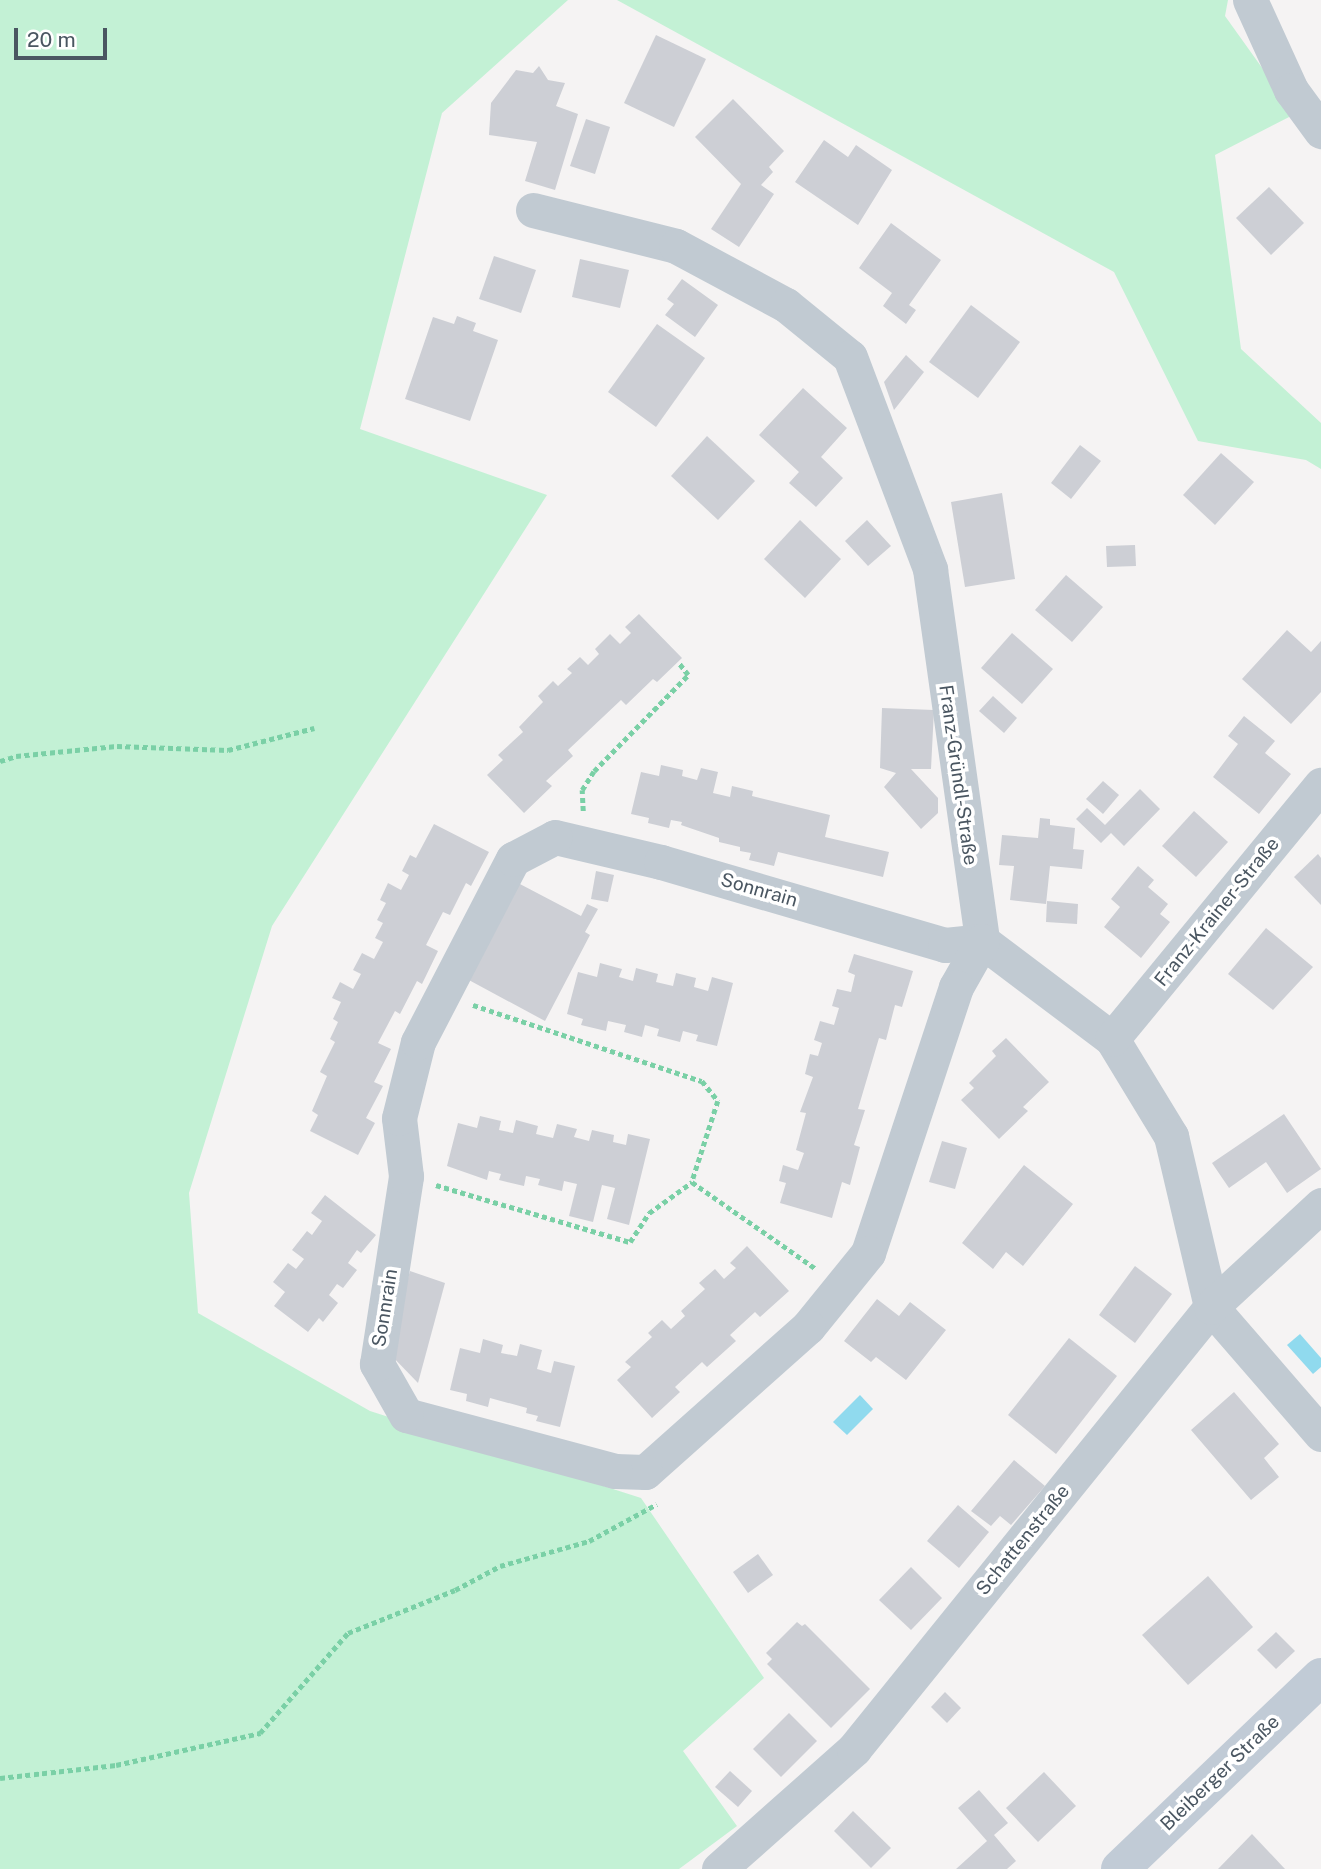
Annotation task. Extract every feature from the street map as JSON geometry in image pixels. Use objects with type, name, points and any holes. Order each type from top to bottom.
[{"type":"main road","name":"Bleiberger Straße","points":[[1120,1869],[1321,1677]]},
{"type":"street","points":[[1250,0],[1291,90],[1321,131]]},
{"type":"street","name":"Franz-Gründl-Straße","points":[[533,210],[676,246],[786,305],[850,357],[930,569],[982,941]]},
{"type":"street","name":"Franz-Krainer-Straße","points":[[1112,1039],[1321,785]]},
{"type":"street","name":"Sonnrain","points":[[555,837],[661,862],[945,945],[982,941],[956,987],[868,1253],[808,1327],[645,1472],[615,1471],[406,1415],[377,1364],[406,1176],[399,1118],[418,1042],[513,859],[555,837]]},
{"type":"street","points":[[982,941],[1112,1039],[1171,1136],[1211,1307],[1321,1434]]},
{"type":"street","name":"Schattenstraße","points":[[719,1869],[854,1749],[1211,1307],[1321,1205]]},
{"type":"path","points":[[592,847],[582,806],[582,790],[594,771],[688,675],[678,662]]},
{"type":"path","points":[[0,761],[16,756],[117,746],[228,750],[314,728]]},
{"type":"path","points":[[406,1176],[630,1242],[649,1213],[692,1182],[718,1101],[702,1081],[443,995]]},
{"type":"path","points":[[692,1182],[841,1286]]},
{"type":"path","points":[[0,1778],[116,1765],[260,1733],[348,1633],[455,1590],[500,1566],[589,1541],[657,1504],[663,1497]]},
{"type":"green space","points":[[0,0],[568,0],[442,113],[360,429],[547,495],[272,926],[189,1193],[198,1313],[370,1411],[641,1498],[764,1678],[683,1751],[737,1826],[679,1869],[0,1869]]},
{"type":"green space","points":[[617,0],[1228,0],[1225,16],[1295,114],[1215,155],[1241,349],[1321,423],[1321,469],[1306,460],[1198,441],[1114,272]]},
{"type":"water","points":[[1300,1334],[1321,1358],[1321,1367],[1313,1374],[1287,1345]]},
{"type":"water","points":[[860,1395],[873,1409],[847,1435],[833,1422]]},
{"type":"building","points":[[656,35],[706,59],[674,127],[624,103]]},
{"type":"building","points":[[539,66],[548,80],[565,83],[556,106],[578,114],[555,190],[525,181],[537,142],[489,135],[491,103],[516,70],[533,73]]},
{"type":"building","points":[[733,99],[784,151],[769,167],[773,172],[761,185],[774,194],[739,247],[711,229],[741,184],[695,137]]},
{"type":"building","points":[[586,119],[610,127],[595,174],[570,166]]},
{"type":"building","points":[[824,140],[848,157],[856,145],[892,170],[858,225],[795,182]]},
{"type":"building","points":[[1269,187],[1304,223],[1271,255],[1236,218]]},
{"type":"building","points":[[891,223],[941,260],[909,305],[916,310],[906,324],[883,306],[892,293],[859,268]]},
{"type":"building","points":[[494,256],[536,270],[521,313],[479,299]]},
{"type":"building","points":[[580,259],[629,270],[620,308],[572,297]]},
{"type":"building","points":[[682,279],[718,305],[695,337],[665,315],[674,304],[667,299]]},
{"type":"building","points":[[971,305],[1020,342],[978,398],[929,362]]},
{"type":"building","points":[[457,316],[476,323],[473,331],[498,340],[470,421],[405,399],[433,317],[454,324]]},
{"type":"building","points":[[657,324],[705,358],[656,427],[608,392]]},
{"type":"building","points":[[906,355],[924,372],[894,410],[884,382]]},
{"type":"building","points":[[803,388],[847,428],[821,457],[843,478],[816,507],[789,483],[799,472],[759,435]]},
{"type":"building","points":[[707,436],[755,481],[718,520],[671,476]]},
{"type":"building","points":[[1080,445],[1101,461],[1071,499],[1051,483]]},
{"type":"building","points":[[1221,453],[1254,482],[1215,525],[1183,495]]},
{"type":"building","points":[[1002,493],[1015,579],[965,587],[951,502]]},
{"type":"building","points":[[800,520],[841,559],[805,598],[764,559]]},
{"type":"building","points":[[867,520],[891,546],[868,566],[845,541]]},
{"type":"building","points":[[1135,545],[1136,566],[1107,567],[1106,546]]},
{"type":"building","points":[[1066,575],[1103,607],[1072,642],[1035,610]]},
{"type":"building","points":[[639,614],[682,658],[657,682],[653,679],[626,705],[621,700],[568,750],[573,756],[546,781],[552,786],[524,813],[487,775],[503,760],[498,755],[523,732],[519,727],[543,702],[538,696],[553,681],[558,686],[572,673],[567,669],[580,657],[588,665],[599,654],[595,649],[610,634],[620,644],[631,633],[625,627]]},
{"type":"building","points":[[1287,630],[1311,652],[1321,641],[1321,692],[1291,724],[1242,679]]},
{"type":"building","points":[[1012,633],[1053,669],[1022,704],[981,668]]},
{"type":"building","points":[[993,696],[1017,718],[1004,733],[979,711]]},
{"type":"building","points":[[882,708],[934,710],[931,769],[911,769],[938,798],[938,813],[921,829],[884,787],[896,773],[880,768]]},
{"type":"building","points":[[1244,716],[1275,741],[1265,753],[1291,774],[1259,814],[1213,777],[1238,744],[1228,736]]},
{"type":"building","points":[[661,765],[683,770],[682,776],[697,780],[701,768],[718,772],[713,793],[730,797],[732,786],[753,791],[752,796],[830,815],[825,837],[889,852],[883,877],[778,852],[774,866],[749,860],[751,853],[740,851],[740,847],[719,842],[719,838],[681,825],[682,822],[671,820],[669,828],[648,823],[649,818],[631,814],[641,772],[659,776]]},
{"type":"building","points":[[1103,781],[1119,795],[1103,814],[1086,799]]},
{"type":"building","points":[[1140,789],[1160,809],[1124,846],[1111,833],[1101,843],[1076,819],[1087,808],[1105,825]]},
{"type":"building","points":[[1194,811],[1228,842],[1196,877],[1162,846]]},
{"type":"building","points":[[1040,818],[1050,819],[1050,825],[1075,828],[1073,849],[1084,850],[1082,869],[1050,866],[1046,904],[1010,900],[1014,866],[999,865],[1002,835],[1038,838]]},
{"type":"building","points":[[434,824],[489,852],[471,886],[466,883],[450,915],[443,912],[426,945],[438,951],[422,984],[417,981],[400,1014],[395,1011],[378,1043],[391,1049],[374,1082],[383,1086],[366,1118],[375,1123],[358,1155],[310,1131],[318,1115],[312,1111],[327,1076],[320,1072],[335,1042],[330,1039],[338,1022],[333,1019],[341,1002],[332,998],[340,982],[353,989],[361,974],[353,970],[362,953],[374,959],[383,942],[375,938],[383,923],[377,920],[386,903],[380,900],[388,883],[401,890],[409,875],[402,871],[410,855],[416,858]]},
{"type":"building","points":[[1318,854],[1321,858],[1321,905],[1294,877]]},
{"type":"building","points":[[1138,866],[1154,880],[1148,887],[1168,904],[1160,914],[1170,922],[1141,958],[1104,927],[1120,907],[1111,899]]},
{"type":"building","points":[[596,871],[614,875],[608,902],[591,899]]},
{"type":"building","points":[[518,883],[581,916],[587,904],[598,909],[585,932],[590,935],[545,1021],[467,979]]},
{"type":"building","points":[[1047,901],[1078,904],[1077,924],[1046,922]]},
{"type":"building","points":[[1266,928],[1313,967],[1273,1010],[1228,974]]},
{"type":"building","points":[[854,954],[913,971],[902,1007],[895,1005],[886,1040],[879,1038],[858,1109],[865,1110],[854,1145],[860,1147],[850,1185],[842,1182],[832,1218],[780,1203],[786,1183],[779,1181],[783,1165],[798,1170],[804,1153],[796,1150],[806,1113],[800,1112],[813,1077],[805,1074],[810,1054],[818,1056],[822,1043],[814,1040],[820,1021],[834,1025],[839,1008],[832,1006],[837,989],[851,992],[855,975],[848,972]]},
{"type":"building","points":[[600,963],[622,969],[619,977],[633,981],[636,968],[658,974],[656,982],[673,986],[676,973],[696,978],[694,987],[708,991],[712,977],[733,983],[717,1046],[696,1041],[698,1035],[683,1031],[680,1042],[657,1036],[659,1029],[645,1025],[642,1037],[624,1032],[626,1025],[608,1021],[606,1031],[581,1025],[583,1019],[567,1014],[578,972],[597,977]]},
{"type":"building","points":[[1006,1038],[1049,1082],[1023,1107],[1028,1111],[999,1139],[961,1100],[974,1088],[969,1083],[996,1056],[992,1051]]},
{"type":"building","points":[[1284,1114],[1321,1169],[1287,1193],[1266,1162],[1229,1188],[1212,1163]]},
{"type":"building","points":[[480,1116],[501,1121],[499,1130],[513,1133],[516,1120],[538,1126],[536,1134],[553,1138],[557,1124],[577,1129],[574,1137],[589,1141],[592,1130],[614,1135],[613,1142],[626,1145],[628,1134],[650,1139],[629,1225],[607,1219],[615,1188],[602,1185],[593,1222],[569,1216],[577,1184],[564,1181],[562,1191],[538,1185],[540,1179],[526,1176],[524,1186],[499,1180],[501,1174],[489,1171],[487,1180],[447,1166],[458,1123],[477,1128]]},
{"type":"building","points":[[942,1141],[967,1148],[955,1189],[929,1182]]},
{"type":"building","points":[[1024,1165],[1073,1204],[1023,1266],[1006,1252],[993,1269],[962,1243]]},
{"type":"building","points":[[325,1195],[376,1235],[361,1253],[357,1250],[348,1263],[357,1270],[343,1288],[337,1284],[329,1295],[338,1303],[323,1322],[319,1318],[308,1332],[274,1306],[285,1292],[273,1282],[288,1263],[296,1269],[304,1259],[292,1250],[307,1231],[312,1235],[322,1221],[311,1213]]},
{"type":"building","points":[[747,1246],[789,1291],[760,1317],[755,1312],[730,1335],[736,1341],[707,1367],[702,1362],[675,1387],[680,1392],[652,1418],[617,1380],[631,1367],[625,1362],[652,1337],[648,1333],[662,1320],[671,1329],[685,1316],[681,1311],[705,1289],[699,1283],[715,1269],[724,1279],[736,1268],[730,1263]]},
{"type":"building","points":[[1135,1266],[1172,1294],[1135,1343],[1099,1315]]},
{"type":"building","points":[[410,1271],[445,1283],[418,1383],[387,1351]]},
{"type":"building","points":[[877,1299],[899,1316],[910,1302],[946,1330],[906,1380],[876,1357],[871,1362],[844,1341]]},
{"type":"building","points":[[1069,1338],[1117,1376],[1056,1454],[1008,1415]]},
{"type":"building","points":[[483,1339],[503,1345],[501,1353],[517,1356],[520,1344],[542,1350],[537,1369],[551,1373],[554,1361],[575,1366],[560,1427],[536,1421],[538,1416],[526,1413],[527,1408],[490,1398],[488,1407],[466,1401],[467,1394],[450,1390],[460,1348],[480,1353]]},
{"type":"building","points":[[1234,1392],[1279,1444],[1264,1458],[1279,1477],[1251,1500],[1191,1430]]},
{"type":"building","points":[[1014,1460],[1045,1486],[1011,1525],[1000,1516],[991,1526],[971,1511]]},
{"type":"building","points":[[958,1505],[989,1532],[959,1568],[927,1541]]},
{"type":"building","points":[[758,1554],[773,1575],[748,1593],[733,1572]]},
{"type":"building","points":[[911,1567],[942,1598],[911,1630],[879,1600]]},
{"type":"building","points":[[1208,1576],[1253,1627],[1188,1685],[1142,1635]]},
{"type":"building","points":[[797,1622],[802,1626],[805,1624],[870,1689],[831,1728],[767,1664],[772,1659],[766,1653]]},
{"type":"building","points":[[1276,1632],[1295,1651],[1276,1669],[1257,1650]]},
{"type":"building","points":[[945,1692],[961,1708],[947,1723],[931,1707]]},
{"type":"building","points":[[789,1713],[817,1741],[781,1777],[753,1749]]},
{"type":"building","points":[[730,1771],[752,1791],[738,1807],[715,1787]]},
{"type":"building","points":[[1044,1772],[1076,1806],[1038,1842],[1006,1808]]},
{"type":"building","points":[[979,1790],[1008,1823],[994,1835],[1016,1861],[1007,1869],[956,1869],[987,1841],[958,1808]]},
{"type":"building","points":[[853,1811],[891,1848],[871,1868],[834,1831]]},
{"type":"building","points":[[1252,1834],[1285,1869],[1218,1869]]}]
